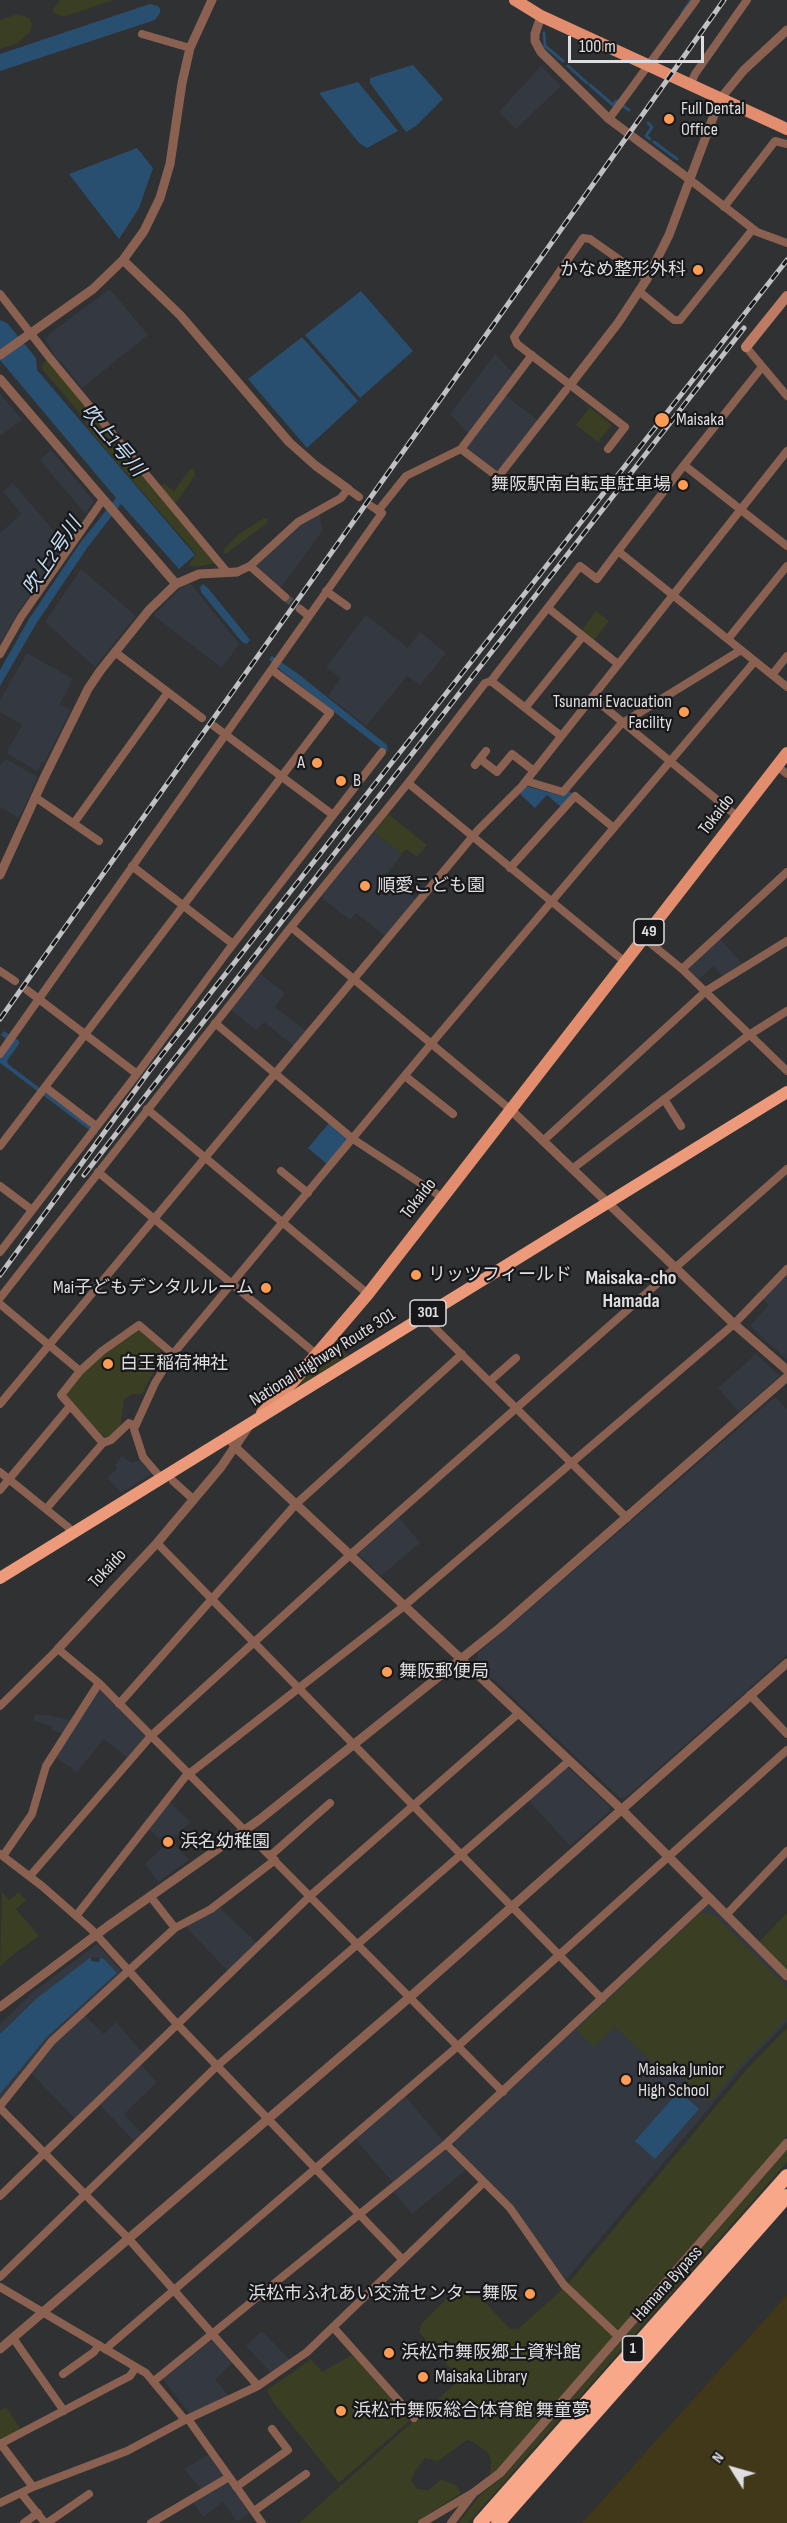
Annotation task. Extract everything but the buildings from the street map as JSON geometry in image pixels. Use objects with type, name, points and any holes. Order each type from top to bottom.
[{"type":"highway","name":"National Highway Route 301","points":[[0,1578],[232,1442],[250,1424],[787,1092]]},
{"type":"highway","name":"Hamana Bypass","points":[[480,2523],[787,2176]]},
{"type":"highway","name":"Hamana Bypass","points":[[498,2523],[787,2196]]},
{"type":"main road","points":[[515,0],[541,16],[787,129]]},
{"type":"main road","points":[[746,347],[787,296]]},
{"type":"main road","name":"Tokaido","points":[[250,1424],[369,1294],[738,817],[782,770],[787,753]]},
{"type":"street","points":[[0,355],[93,289],[123,260],[153,215],[166,181],[190,48],[212,0]]},
{"type":"street","points":[[609,119],[696,0]]},
{"type":"street","points":[[690,85],[695,74],[747,0]]},
{"type":"street","points":[[541,16],[535,34],[537,47],[609,119],[690,179],[753,230],[787,243]]},
{"type":"street","points":[[461,449],[498,477],[568,388],[640,292],[647,279],[669,235],[720,99],[744,70],[787,30]]},
{"type":"street","points":[[142,34],[190,48]]},
{"type":"street","points":[[724,207],[773,143],[777,140],[787,144]]},
{"type":"street","points":[[640,292],[674,320],[680,320],[753,230]]},
{"type":"street","points":[[608,449],[625,427],[568,388],[515,342],[514,334],[583,238],[590,239],[647,279]]},
{"type":"street","points":[[123,260],[172,306],[289,442],[359,497]]},
{"type":"street","points":[[0,294],[49,357],[227,572]]},
{"type":"street","points":[[746,347],[787,396]]},
{"type":"street","points":[[0,1054],[382,513],[375,508],[406,476],[461,449],[532,355]]},
{"type":"street","points":[[0,1298],[291,927],[408,783],[485,682],[491,681],[580,566],[597,579],[762,367]]},
{"type":"street","points":[[0,379],[104,503],[176,584]]},
{"type":"street","points":[[0,1404],[473,837],[526,781],[787,451]]},
{"type":"street","points":[[684,465],[787,546]]},
{"type":"street","points":[[0,875],[88,689],[149,610],[176,584],[199,574],[237,572],[250,566],[298,522],[341,498],[348,489]]},
{"type":"street","points":[[0,654],[21,617],[104,503]]},
{"type":"street","points":[[618,551],[787,687]]},
{"type":"street","points":[[250,566],[285,597]]},
{"type":"street","points":[[728,639],[787,566]]},
{"type":"street","points":[[326,591],[347,606]]},
{"type":"street","points":[[548,608],[618,664]]},
{"type":"street","points":[[300,609],[309,616]]},
{"type":"street","points":[[525,708],[583,636]]},
{"type":"street","points":[[526,781],[563,792],[623,723],[741,650]]},
{"type":"street","points":[[115,652],[202,718]]},
{"type":"street","points":[[772,675],[787,656]]},
{"type":"street","points":[[194,1500],[143,1457],[135,1435],[135,1426],[159,1374],[172,1354],[755,661]]},
{"type":"street","points":[[0,1146],[330,713],[276,665]]},
{"type":"street","points":[[491,681],[561,736]]},
{"type":"street","points":[[74,823],[168,692]]},
{"type":"street","points":[[592,697],[738,817]]},
{"type":"street","points":[[214,726],[333,815]]},
{"type":"street","points":[[486,751],[477,762],[497,772],[512,754],[534,771]]},
{"type":"street","points":[[0,1252],[93,1128],[137,1074],[233,944],[382,752]]},
{"type":"street","points":[[408,783],[626,962]]},
{"type":"street","points":[[510,868],[575,796],[614,828]]},
{"type":"street","points":[[35,797],[99,841]]},
{"type":"street","points":[[132,867],[233,944]]},
{"type":"street","points":[[682,969],[787,873]]},
{"type":"street","points":[[291,927],[511,1110],[734,1324],[787,1370]]},
{"type":"street","points":[[644,938],[706,991],[787,1071]]},
{"type":"street","points":[[543,1141],[706,991],[787,942]]},
{"type":"street","points":[[0,971],[15,981]]},
{"type":"street","points":[[27,990],[137,1074]]},
{"type":"street","points":[[572,1169],[749,1035],[787,1011]]},
{"type":"street","points":[[215,1023],[353,1139],[442,1198]]},
{"type":"street","points":[[405,1076],[453,1114]]},
{"type":"street","points":[[43,1090],[93,1128]]},
{"type":"street","points":[[664,1099],[681,1126]]},
{"type":"street","points":[[147,1109],[369,1294]]},
{"type":"street","points":[[30,1876],[151,1736],[350,1555],[787,1169]]},
{"type":"street","points":[[281,1171],[308,1193]]},
{"type":"street","points":[[98,1172],[316,1354]]},
{"type":"street","points":[[0,1186],[32,1210]]},
{"type":"street","points":[[76,1916],[169,1795],[189,1774],[404,1605],[734,1324],[787,1269]]},
{"type":"street","points":[[0,1304],[80,1371]]},
{"type":"street","points":[[426,1315],[432,1325],[627,1518]]},
{"type":"street","points":[[103,1443],[61,1395],[80,1371],[102,1351],[139,1325],[172,1354]]},
{"type":"street","points":[[119,1704],[296,1504],[462,1354]]},
{"type":"street","points":[[490,1381],[516,1358]]},
{"type":"street","points":[[0,2007],[95,1935],[245,1830],[461,1659],[627,1518],[787,1377]]},
{"type":"street","points":[[0,1490],[70,1406]]},
{"type":"street","points":[[46,1509],[103,1443],[111,1440],[129,1424],[135,1426]]},
{"type":"street","points":[[232,1442],[621,1809],[787,1976]]},
{"type":"street","name":"Tokaido","points":[[58,1648],[157,1544],[194,1500],[232,1442]]},
{"type":"street","points":[[0,1472],[68,1527],[72,1534]]},
{"type":"street","points":[[157,1544],[602,1999]]},
{"type":"street","points":[[0,1706],[58,1648],[99,1683],[503,2092]]},
{"type":"street","points":[[0,2349],[410,1996],[787,1663]]},
{"type":"street","points":[[99,1683],[48,1761],[41,1776],[32,1814],[1,1855],[30,1876],[95,1935],[403,2260]]},
{"type":"street","points":[[750,1695],[787,1734]]},
{"type":"street","points":[[0,2196],[310,1896],[519,1713]]},
{"type":"street","points":[[106,2350],[110,2344],[458,2046],[787,1750]]},
{"type":"street","points":[[0,2277],[217,2066],[569,1761]]},
{"type":"street","points":[[258,2386],[128,2238],[0,2107],[52,2041],[175,1928],[211,1910],[272,1858],[330,1803]]},
{"type":"street","points":[[726,1915],[787,1851]]},
{"type":"street","points":[[150,1896],[175,1928]]},
{"type":"street","points":[[154,2381],[446,2144],[709,1898]]},
{"type":"street","points":[[422,2523],[476,2491],[500,2473],[787,2143]]},
{"type":"street","points":[[446,2144],[510,2208],[564,2285],[619,2337]]},
{"type":"street","points":[[0,2503],[33,2487],[127,2451],[186,2419],[258,2386],[307,2352],[483,2183]]},
{"type":"street","points":[[0,2288],[136,2367],[154,2381],[186,2419],[262,2523]]},
{"type":"street","points":[[333,2327],[414,2418]]},
{"type":"street","points":[[13,2338],[64,2411]]},
{"type":"street","points":[[63,2374],[94,2352],[99,2345]]},
{"type":"street","points":[[33,2487],[0,2444],[130,2376],[136,2367]]},
{"type":"street","points":[[236,2487],[288,2450],[272,2428]]},
{"type":"street","points":[[254,2511],[306,2474]]},
{"type":"street","points":[[151,2523],[229,2477]]},
{"type":"street","points":[[451,2523],[476,2491]]},
{"type":"street","points":[[21,2493],[46,2523],[89,2494]]},
{"type":"street","points":[[24,2523],[38,2513]]},
{"type":"shaded area","points":[[541,66],[561,86],[516,129],[499,112]]},
{"type":"shaded area","points":[[110,289],[148,335],[82,388],[63,364],[53,357],[53,351],[46,340],[49,334]]},
{"type":"shaded area","points":[[495,354],[513,373],[468,433],[450,414]]},
{"type":"shaded area","points":[[0,393],[22,420],[0,436]]},
{"type":"shaded area","points":[[506,396],[539,421],[498,474],[466,449]]},
{"type":"shaded area","points":[[51,450],[94,501],[85,514],[40,460]]},
{"type":"shaded area","points":[[13,483],[65,544],[17,614],[0,644],[0,533],[21,514],[3,491]]},
{"type":"shaded area","points":[[319,514],[323,530],[280,589],[255,567],[300,525]]},
{"type":"shaded area","points":[[81,569],[136,616],[95,667],[45,622]]},
{"type":"shaded area","points":[[190,583],[239,644],[222,668],[153,615],[180,589]]},
{"type":"shaded area","points":[[366,615],[408,648],[420,632],[446,653],[420,685],[407,676],[366,726],[328,696],[341,678],[326,667]]},
{"type":"shaded area","points":[[27,653],[73,679],[60,704],[71,710],[44,763],[42,762],[37,771],[8,754],[22,725],[0,712],[0,700]]},
{"type":"shaded area","points":[[6,759],[36,776],[37,779],[19,818],[0,807],[0,765]]},
{"type":"shaded area","name":"順愛こども園","points":[[374,832],[402,854],[386,875],[416,899],[385,936],[356,913],[350,920],[321,897]]},
{"type":"shaded area","points":[[719,938],[744,965],[724,977],[713,966],[698,980],[686,969]]},
{"type":"shaded area","points":[[259,973],[285,993],[275,1007],[306,1031],[294,1046],[264,1022],[256,1030],[230,1009]]},
{"type":"shaded area","points":[[787,1273],[787,1360],[750,1326],[769,1305],[762,1298]]},
{"type":"shaded area","points":[[756,1354],[780,1376],[739,1412],[718,1388]]},
{"type":"shaded area","points":[[775,1397],[787,1409],[787,1655],[625,1798],[620,1798],[477,1664],[478,1653]]},
{"type":"shaded area","points":[[122,1456],[132,1463],[141,1460],[153,1473],[121,1493],[107,1478],[117,1469],[115,1465]]},
{"type":"shaded area","points":[[398,1516],[420,1543],[381,1576],[357,1553]]},
{"type":"shaded area","points":[[98,1688],[146,1737],[128,1758],[104,1739],[77,1772],[54,1756]]},
{"type":"shaded area","points":[[35,1714],[72,1721],[64,1734],[51,1730],[52,1726],[33,1721]]},
{"type":"shaded area","points":[[567,1766],[610,1807],[610,1811],[570,1846],[528,1800]]},
{"type":"shaded area","name":"浜名幼稚園","points":[[168,1801],[191,1822],[171,1840],[189,1860],[158,1882],[145,1864],[166,1844],[147,1828]]},
{"type":"shaded area","name":"Maisaka Junior High School","points":[[707,1903],[787,1983],[787,2022],[743,2067],[566,2280],[513,2206],[456,2151],[454,2142]]},
{"type":"shaded area","points":[[219,1907],[257,1943],[228,1971],[185,1926]]},
{"type":"shaded area","points":[[97,1944],[121,1970],[121,1973],[50,2039],[0,2099],[0,2094],[47,2037],[117,1973],[104,1959],[91,1957],[37,1998],[0,2034],[0,2024],[33,1992]]},
{"type":"shaded area","points":[[84,2015],[104,2034],[116,2022],[143,2053],[75,2119],[30,2072],[45,2053]]},
{"type":"shaded area","points":[[140,2064],[157,2082],[124,2114],[143,2134],[135,2142],[99,2104]]},
{"type":"shaded area","points":[[405,2096],[444,2142],[393,2183],[355,2139]]},
{"type":"shaded area","points":[[445,2149],[466,2170],[412,2214],[393,2191]]},
{"type":"shaded area","points":[[262,2331],[290,2360],[271,2373],[246,2346]]},
{"type":"shaded area","points":[[213,2339],[234,2361],[215,2380],[230,2397],[190,2414],[163,2379]]},
{"type":"shaded area","points":[[208,2455],[224,2477],[202,2490],[184,2469]]},
{"type":"shaded area","points":[[227,2481],[249,2513],[237,2522],[223,2502],[203,2517],[193,2502]]},
{"type":"green space","points":[[60,0],[113,0],[63,17],[54,13],[53,9]]},
{"type":"green space","points":[[17,14],[29,18],[32,24],[30,32],[18,43],[0,49],[0,20]]},
{"type":"green space","points":[[45,361],[48,361],[215,563],[195,567],[189,565],[196,554],[89,430],[84,418],[43,370]]},
{"type":"green space","points":[[590,407],[612,425],[598,442],[576,425]]},
{"type":"green space","points":[[191,468],[194,469],[195,475],[178,500],[173,503],[160,487],[165,484],[174,491]]},
{"type":"green space","points":[[264,518],[268,519],[267,523],[227,553],[223,553],[224,549],[239,534]]},
{"type":"green space","points":[[596,611],[609,621],[594,640],[582,630]]},
{"type":"green space","points":[[388,814],[427,845],[417,857],[406,849],[402,854],[374,832]]},
{"type":"green space","points":[[138,1330],[158,1345],[162,1357],[142,1394],[133,1394],[124,1399],[118,1430],[106,1439],[67,1397],[67,1393],[82,1373],[104,1353]]},
{"type":"green space","points":[[332,1343],[336,1349],[339,1347],[348,1356],[301,1385],[299,1381]]},
{"type":"green space","points":[[2,1892],[9,1900],[19,1892],[26,1900],[16,1909],[39,1936],[0,1967]]},
{"type":"green space","points":[[700,1913],[713,1914],[787,1987],[787,2018],[741,2065],[710,2102],[673,2069],[654,2064],[615,2027],[594,2047],[576,2030]]},
{"type":"green space","points":[[787,1913],[787,1970],[759,1942]]},
{"type":"green space","points":[[787,2028],[787,2136],[497,2470],[490,2475],[489,2454],[474,2442],[467,2440],[438,2461],[425,2458],[415,2471],[411,2480],[417,2489],[429,2490],[441,2479],[457,2486],[461,2493],[415,2523],[299,2523],[456,2383],[457,2376],[419,2332],[422,2323],[460,2286],[471,2298],[477,2297],[483,2300],[510,2329],[518,2329],[566,2286],[746,2070]]},
{"type":"green space","points":[[787,2150],[787,2162],[468,2523],[458,2523],[481,2494],[504,2476]]},
{"type":"green space","name":"浜松市舞阪総合体育館 舞童夢","points":[[352,2355],[410,2420],[339,2483],[273,2402],[267,2390],[311,2359],[322,2372]]},
{"type":"green space","points":[[6,2407],[21,2429],[3,2439],[0,2438],[0,2411]]},
{"type":"sand","points":[[787,2295],[787,2523],[582,2523]]},
{"type":"water","points":[[150,4],[160,9],[155,20],[0,71],[0,54]]},
{"type":"water","points":[[413,65],[443,99],[416,126],[406,132],[370,83],[370,78]]},
{"type":"water","points":[[358,82],[398,131],[367,148],[359,143],[319,93]]},
{"type":"water","points":[[137,148],[153,168],[139,208],[119,239],[69,174]]},
{"type":"water","points":[[361,291],[413,351],[360,398],[305,335]]},
{"type":"water","points":[[0,320],[7,323],[36,358],[37,370],[195,555],[179,569],[121,504],[87,548],[36,624],[0,686],[0,670],[29,619],[80,543],[116,498],[0,360]]},
{"type":"water","points":[[302,337],[358,401],[307,448],[248,379]]},
{"type":"water","points":[[203,584],[250,640],[247,644],[242,642],[201,592],[200,587]]},
{"type":"water","points":[[272,656],[297,673],[387,745],[388,751],[383,750],[273,664],[269,659]]},
{"type":"water","points":[[526,786],[562,796],[568,790],[572,794],[561,807],[547,795],[535,808],[520,794]]},
{"type":"water","points":[[4,1031],[19,1041],[7,1061],[8,1064],[98,1132],[96,1135],[0,1063],[0,1059],[12,1043],[1,1035]]},
{"type":"water","points":[[330,1122],[348,1139],[327,1164],[308,1148]]},
{"type":"water","points":[[91,1957],[91,1961],[99,1962],[100,1958],[104,1959],[117,1973],[47,2037],[0,2094],[0,2034],[37,1998]]},
{"type":"water","points":[[679,2091],[699,2109],[655,2159],[635,2141]]},
{"type":"waterway","points":[[682,13],[691,0]]},
{"type":"waterway","points":[[544,33],[545,46],[563,61]]},
{"type":"waterway","points":[[568,66],[587,83]]},
{"type":"waterway","points":[[590,85],[613,105],[616,101],[629,110]]},
{"type":"waterway","points":[[648,123],[652,127],[646,136],[650,139]]},
{"type":"waterway","points":[[654,142],[677,159]]},
{"type":"tunnel","points":[[285,597],[300,609]]},
{"type":"railway","points":[[0,1019],[724,0]]},
{"type":"railway","points":[[0,1275],[150,1070],[787,260]]},
{"type":"railway","points":[[84,1175],[744,328]]},
{"type":"place","name":"Full Dental Office","points":[[669,119]]},
{"type":"place","name":"かなめ整形外科","points":[[698,270]]},
{"type":"place","name":"Maisaka","points":[[662,420]]},
{"type":"place","name":"舞阪駅南自転車駐車場","points":[[683,485]]},
{"type":"place","name":"Tsunami Evacuation Facility","points":[[684,712]]},
{"type":"place","name":"A","points":[[317,763]]},
{"type":"place","name":"B","points":[[341,781]]},
{"type":"place","name":"順愛こども園","points":[[365,886]]},
{"type":"place","name":"リッツフィールド","points":[[416,1275]]},
{"type":"place","name":"Mai子どもデンタルルーム","points":[[266,1288]]},
{"type":"place","name":"白王稲荷神社","points":[[108,1364]]},
{"type":"place","name":"舞阪郵便局","points":[[387,1672]]},
{"type":"place","name":"浜名幼稚園","points":[[168,1842]]},
{"type":"place","name":"Maisaka Junior High School","points":[[626,2080]]},
{"type":"place","name":"浜松市ふれあい交流センター舞阪","points":[[530,2294]]},
{"type":"place","name":"浜松市舞阪郷土資料館","points":[[389,2353]]},
{"type":"place","name":"Maisaka Library","points":[[423,2377]]},
{"type":"place","name":"浜松市舞阪総合体育館 舞童夢","points":[[341,2411]]},
{"type":"district","name":"Maisaka-cho Hamada","points":[[631,1290]]},
{"type":"water label","name":"吹上1号川","points":[[112,441]]},
{"type":"water label","name":"吹上2号川","points":[[53,557]]}]
